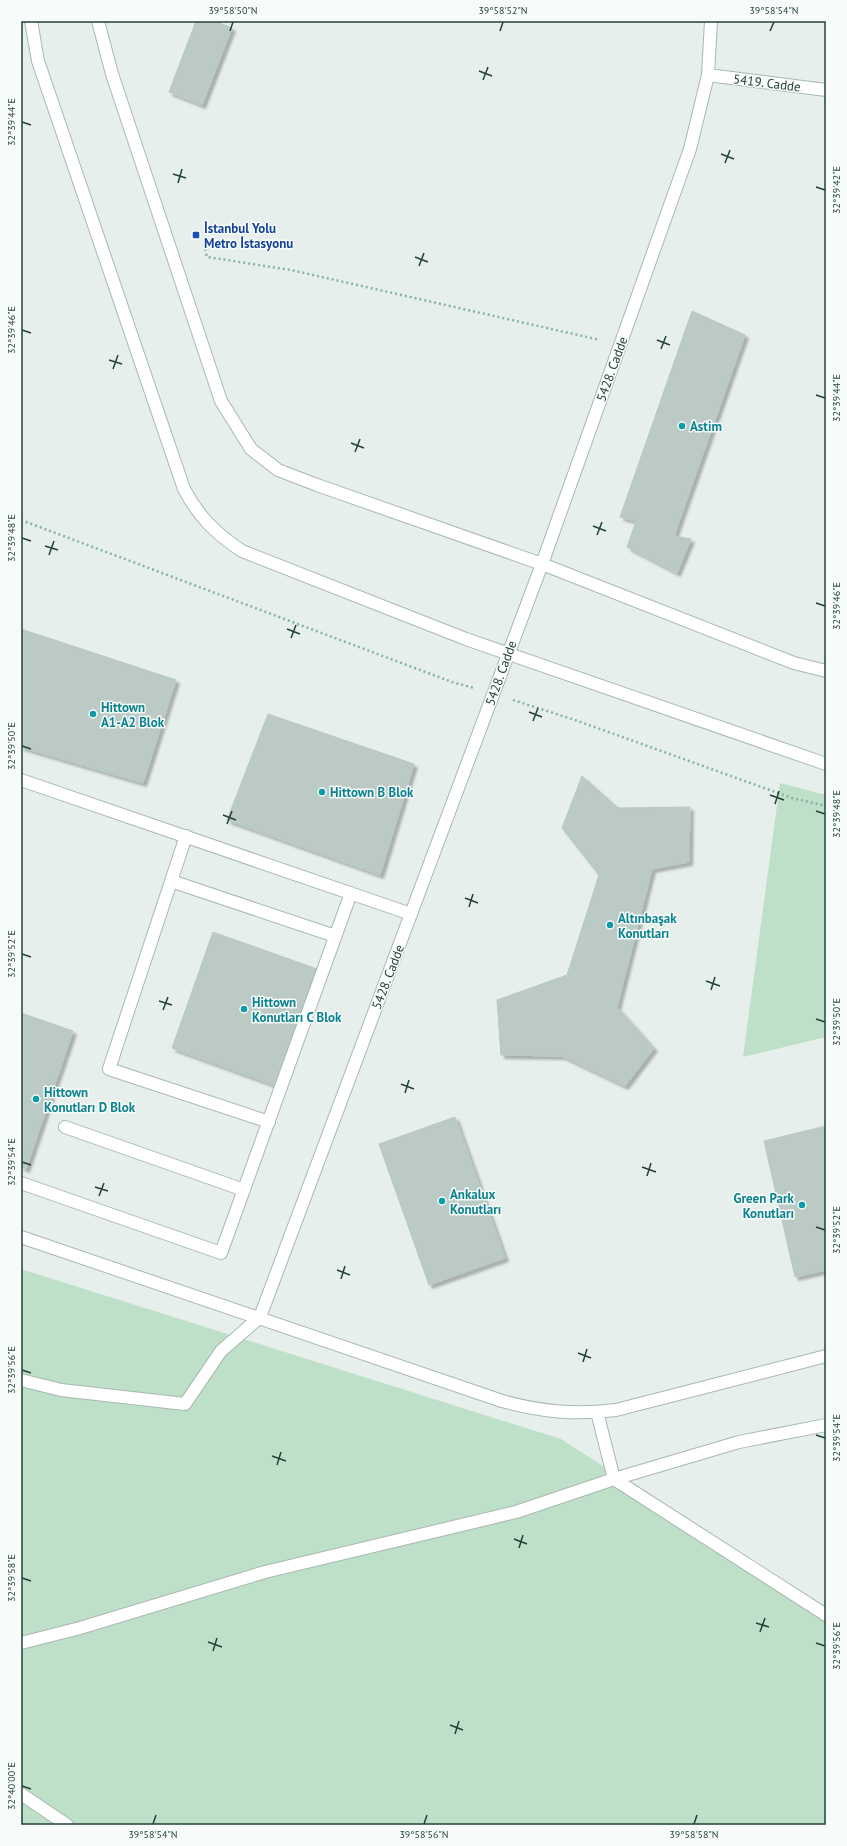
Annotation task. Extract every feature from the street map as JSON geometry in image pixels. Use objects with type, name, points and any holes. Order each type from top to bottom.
[{"type":"street","points":[[30,21],[38,61],[184,488],[194,507],[219,535],[242,551],[466,639],[826,764]]},
{"type":"street","points":[[98,21],[112,74],[221,401],[251,449],[278,470],[542,564],[794,663],[826,671]]},
{"type":"street","name":"5428. Cadde","points":[[260,1317],[509,654],[690,149],[708,75],[710,21]]},
{"type":"street","name":"5419. Cadde","points":[[708,75],[826,90]]},
{"type":"street","points":[[21,780],[411,914]]},
{"type":"street","points":[[186,836],[109,1068],[268,1122]]},
{"type":"street","points":[[171,881],[335,936]]},
{"type":"street","points":[[21,1183],[221,1253],[351,893]]},
{"type":"street","points":[[65,1128],[244,1190]]},
{"type":"street","points":[[21,1237],[260,1317],[502,1401],[532,1409],[562,1413],[616,1410],[826,1356]]},
{"type":"street","points":[[21,1380],[61,1390],[185,1404],[221,1351],[260,1317]]},
{"type":"street","points":[[597,1412],[614,1479],[826,1615]]},
{"type":"street","points":[[21,1643],[80,1628],[265,1572],[516,1512],[614,1479],[739,1442],[826,1425]]},
{"type":"street","points":[[21,1794],[67,1825]]},
{"type":"path","points":[[204,244],[207,257],[291,270],[620,345]]},
{"type":"path","points":[[21,520],[452,682]]},
{"type":"path","points":[[576,720],[792,798],[826,806]]},
{"type":"green space","points":[[780,783],[826,795],[826,1037],[743,1057]]},
{"type":"green space","points":[[21,1269],[561,1439],[826,1611],[826,1825],[21,1825]]},
{"type":"building","points":[[196,21],[214,21],[232,28],[202,105],[169,92]]},
{"type":"building","name":"Astim","points":[[692,311],[745,335],[674,536],[691,539],[677,573],[627,547],[636,521],[620,517]]},
{"type":"building","name":"Hittown A1-A2 Blok","points":[[21,629],[176,680],[143,783],[21,747]]},
{"type":"building","name":"Hittown B Blok","points":[[268,714],[414,764],[380,875],[227,820]]},
{"type":"building","name":"Altınbaşak Konutları","points":[[582,776],[618,808],[690,807],[689,862],[652,869],[617,1007],[654,1048],[625,1086],[562,1056],[501,1055],[497,1000],[567,975],[599,875],[562,828]]},
{"type":"building","name":"Hittown Konutları C Blok","points":[[213,932],[317,969],[277,1086],[172,1048]]},
{"type":"building","name":"Hittown Konutları D Blok","points":[[21,1013],[73,1031],[26,1169],[21,1167]]},
{"type":"building","name":"Ankalux Konutları","points":[[455,1117],[505,1258],[429,1285],[379,1144]]},
{"type":"building","name":"Green Park Konutları","points":[[826,1126],[826,1270],[795,1277],[764,1141]]},
{"type":"place","name":"İstanbul Yolu Metro İstasyonu","points":[[196,235]]},
{"type":"place","name":"Astim","points":[[682,426]]},
{"type":"place","name":"Hittown A1-A2 Blok","points":[[93,714]]},
{"type":"place","name":"Hittown B Blok","points":[[322,792]]},
{"type":"place","name":"Altınbaşak Konutları","points":[[610,925]]},
{"type":"place","name":"Hittown Konutları C Blok","points":[[244,1009]]},
{"type":"place","name":"Hittown Konutları D Blok","points":[[36,1099]]},
{"type":"place","name":"Ankalux Konutları","points":[[442,1201]]},
{"type":"place","name":"Green Park Konutları","points":[[802,1205]]}]
